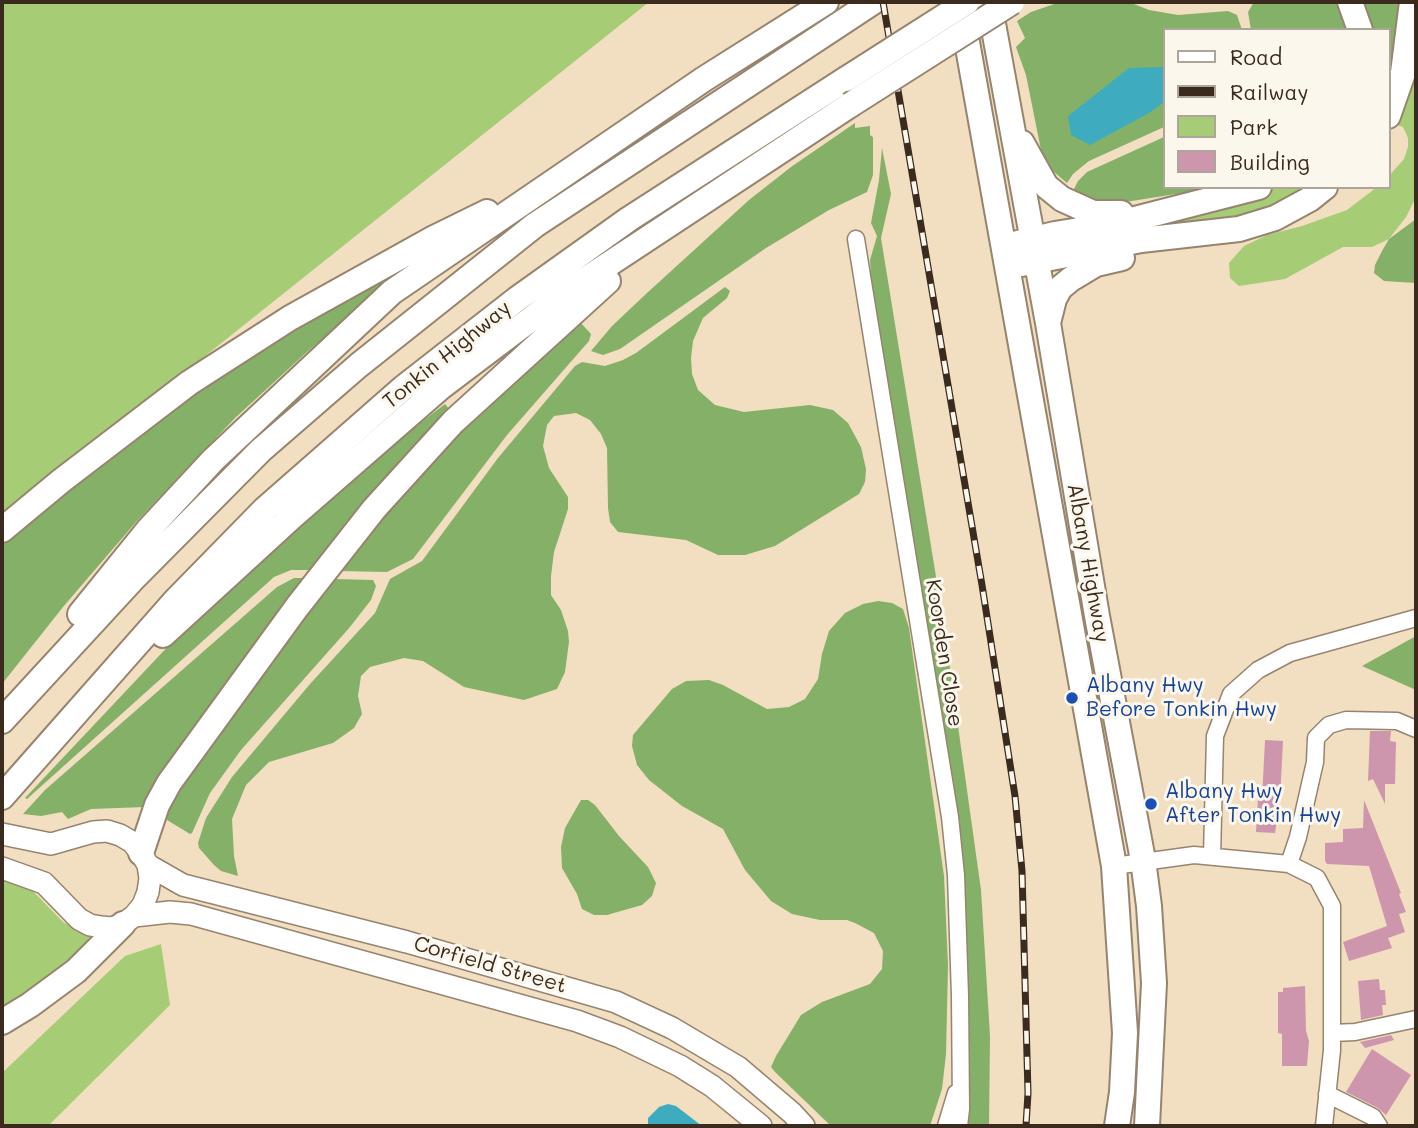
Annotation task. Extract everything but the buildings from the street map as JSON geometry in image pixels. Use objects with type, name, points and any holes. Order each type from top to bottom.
[{"type":"highway","points":[[2,714],[148,530],[213,460],[392,292],[705,79],[826,2]]},
{"type":"highway","points":[[2,720],[132,580],[261,450],[359,365],[535,225],[873,2]]},
{"type":"highway","name":"Albany Highway","points":[[960,2],[1114,866],[1125,1032],[1117,1126]]},
{"type":"highway","name":"Tonkin Highway","points":[[4,795],[175,601],[265,509],[403,388],[517,299],[629,219],[967,2]]},
{"type":"highway","name":"Albany Highway","points":[[989,2],[1048,323],[1097,616],[1143,860],[1154,983],[1147,1126]]},
{"type":"highway","points":[[69,720],[293,516],[441,387],[568,291],[728,184],[1012,2]]},
{"type":"highway","points":[[1350,2],[1359,28]]},
{"type":"highway","points":[[1390,111],[1404,73],[1412,2]]},
{"type":"highway","points":[[1007,107],[1030,160],[1046,186],[1062,199],[1093,213],[1157,213]]},
{"type":"highway","points":[[2,530],[188,383],[290,318],[433,238],[563,175]]},
{"type":"highway","points":[[144,859],[157,805],[169,783],[297,607],[374,509],[453,422],[583,302],[728,184]]},
{"type":"highway","points":[[1005,257],[1115,224],[1251,189]]},
{"type":"highway","points":[[1034,249],[1239,229],[1275,218],[1322,189]]},
{"type":"highway","points":[[1048,323],[1054,299],[1060,288],[1096,264],[1161,250],[1214,233]]},
{"type":"highway","points":[[2,1022],[76,971],[129,920]]},
{"type":"main road","name":"Corfield Street","points":[[2,834],[51,844],[93,832],[107,831],[132,842],[144,859],[183,885],[407,942],[616,1002],[672,1028],[738,1067],[804,1126]]},
{"type":"main road","points":[[129,920],[143,905],[148,892],[150,878],[144,859]]},
{"type":"main road","name":"Corfield Street","points":[[2,868],[44,883],[79,919],[90,925],[112,928],[129,920],[170,912],[191,914],[577,1021],[620,1037],[680,1066],[712,1086],[761,1126]]},
{"type":"street","name":"Koorden Close","points":[[856,239],[950,817],[956,875],[961,1077],[959,1126]]},
{"type":"street","points":[[1212,856],[1215,736],[1231,694],[1258,670],[1290,653],[1416,618]]},
{"type":"street","points":[[1289,864],[1305,810],[1315,762],[1316,738],[1329,725],[1346,720],[1397,721],[1416,729]]},
{"type":"street","points":[[1114,866],[1143,860],[1212,856],[1289,864],[1317,878],[1332,906],[1332,1033],[1324,1126]]},
{"type":"street","points":[[1332,1033],[1355,1032],[1416,1019]]},
{"type":"street","name":"Koorden Close","points":[[946,1126],[961,1077]]},
{"type":"street","points":[[1327,1094],[1373,1117],[1379,1126]]},
{"type":"green space","points":[[2,2],[649,2],[2,518]]},
{"type":"green space","points":[[1060,2],[1129,2],[1149,10],[1178,15],[1228,11],[1237,15],[1241,28],[1162,28],[1162,128],[1089,161],[1073,174],[1067,183],[1054,172],[1041,150],[1026,75],[1016,47],[1025,38],[1017,21],[1031,12]]},
{"type":"green space","points":[[1254,2],[1341,2],[1350,28],[1251,28],[1248,12]]},
{"type":"green space","points":[[1364,2],[1404,2],[1390,81],[1390,28],[1369,28]]},
{"type":"green space","points":[[1416,50],[1416,197],[1406,217],[1389,239],[1372,247],[1343,247],[1285,279],[1239,286],[1230,278],[1229,263],[1244,246],[1267,235],[1347,210],[1374,189],[1390,189],[1390,175],[1404,159],[1408,147],[1408,138],[1403,127],[1392,123]]},
{"type":"green space","points":[[855,123],[855,128],[870,126],[870,135],[873,137],[873,175],[867,192],[829,210],[766,248],[620,349],[603,355],[591,351],[612,326],[749,200]]},
{"type":"green space","points":[[1162,138],[1162,189],[1207,189],[1113,204],[1071,195],[1078,181],[1087,172]]},
{"type":"green space","points":[[882,148],[891,194],[881,238],[944,626],[981,890],[990,1036],[989,1126],[969,1126],[968,989],[959,873],[961,841],[872,289],[870,260],[877,236],[871,223]]},
{"type":"green space","points":[[1273,189],[1307,189],[1266,208],[1198,226],[1082,234]]},
{"type":"green space","points":[[1416,219],[1416,283],[1384,281],[1374,273],[1382,251],[1389,239]]},
{"type":"green space","points":[[456,236],[373,297],[308,351],[235,418],[136,522],[2,684],[2,538],[216,375]]},
{"type":"green space","points":[[725,287],[730,291],[727,298],[703,318],[693,341],[692,374],[698,390],[715,405],[744,412],[810,405],[833,410],[848,423],[861,447],[866,469],[865,482],[859,494],[775,546],[745,555],[718,555],[686,540],[618,532],[610,522],[607,448],[601,434],[590,420],[576,413],[554,416],[547,425],[543,446],[549,468],[568,497],[568,509],[554,552],[551,576],[551,595],[561,610],[569,642],[565,672],[557,689],[524,700],[464,687],[423,661],[404,658],[370,667],[361,676],[358,696],[362,714],[354,728],[333,743],[269,762],[246,785],[232,819],[238,876],[221,871],[214,865],[199,848],[198,843],[206,818],[232,777],[310,684],[375,613],[390,579],[422,561],[498,458],[575,366],[582,362],[605,366],[623,360]]},
{"type":"green space","points":[[579,321],[591,334],[589,341],[507,435],[413,559],[387,572],[339,571],[448,436]]},
{"type":"green space","points":[[445,404],[450,410],[344,527],[310,570],[291,570],[274,577],[25,798],[190,623],[372,460]]},
{"type":"green space","points":[[294,578],[304,578],[145,807],[91,809],[68,819],[62,812],[41,816],[23,814],[45,790],[277,587]]},
{"type":"green space","points":[[334,579],[373,580],[376,586],[371,600],[350,627],[241,750],[210,793],[192,833],[167,820],[169,804],[176,788]]},
{"type":"green space","points":[[878,601],[892,603],[903,609],[909,628],[944,876],[948,965],[946,1054],[942,1089],[930,1126],[831,1126],[771,1067],[801,1015],[822,1002],[870,984],[882,969],[883,951],[874,933],[855,923],[792,914],[771,901],[745,870],[723,829],[682,806],[649,780],[637,765],[632,746],[633,735],[672,689],[686,681],[709,680],[767,709],[789,707],[805,699],[818,679],[829,631],[845,613],[863,604]]},
{"type":"green space","points":[[1416,636],[1416,690],[1362,666]]},
{"type":"green space","points":[[581,800],[588,800],[595,805],[648,867],[656,883],[652,896],[642,905],[607,915],[594,915],[582,909],[562,868],[561,847],[565,828]]},
{"type":"green space","points":[[2,876],[29,887],[63,922],[92,937],[92,942],[2,1010]]},
{"type":"green space","points":[[161,944],[170,1005],[48,1126],[2,1126],[2,1073],[125,956]]},
{"type":"water","points":[[1162,67],[1162,103],[1090,145],[1071,135],[1068,116],[1129,68]]},
{"type":"water","points":[[668,1104],[676,1106],[702,1126],[648,1126],[648,1118],[659,1107]]},
{"type":"railway","points":[[883,2],[1015,796],[1022,871],[1028,1093],[1026,1126]]},
{"type":"place","name":"Albany Hwy Before Tonkin Hwy","points":[[1072,698]]},
{"type":"place","name":"Albany Hwy After Tonkin Hwy","points":[[1151,804]]}]
